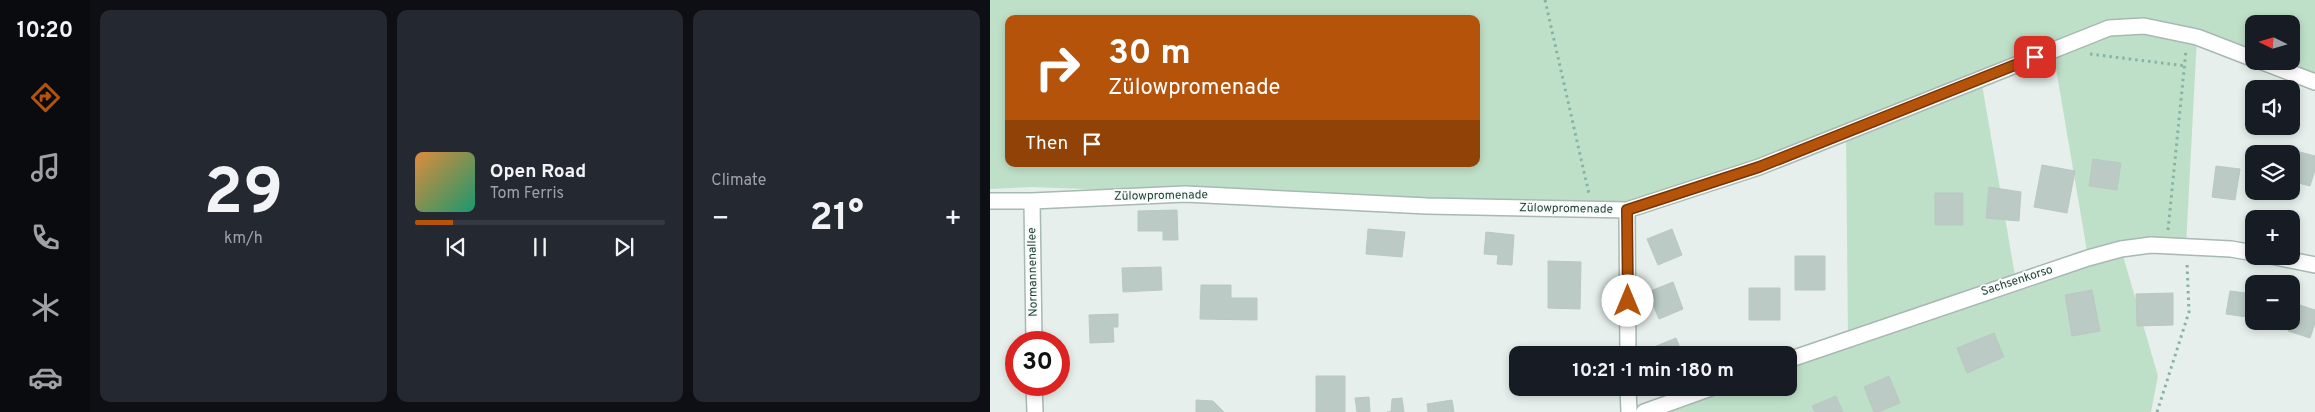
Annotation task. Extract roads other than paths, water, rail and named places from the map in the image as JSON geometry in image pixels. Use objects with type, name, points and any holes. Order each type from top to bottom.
[{"type":"street","name":"Zülowpromenade","points":[[990,201],[1032,202],[1185,194],[1427,206],[1627,210],[1759,167],[2109,28],[2144,26],[2186,35],[2245,56]]},
{"type":"street","points":[[2284,70],[2315,82]]},
{"type":"street","name":"Normannenallee","points":[[1032,202],[1034,331]]},
{"type":"street","points":[[1627,210],[1628,346]]},
{"type":"street","name":"Sachsenkorso","points":[[1797,357],[2088,258],[2121,249],[2166,245],[2245,251]]},
{"type":"street","points":[[2300,262],[2315,265]]},
{"type":"street","points":[[1034,396],[1035,412]]},
{"type":"street","points":[[1628,396],[1629,412]]},
{"type":"street","points":[[1644,412],[1689,396]]}]
